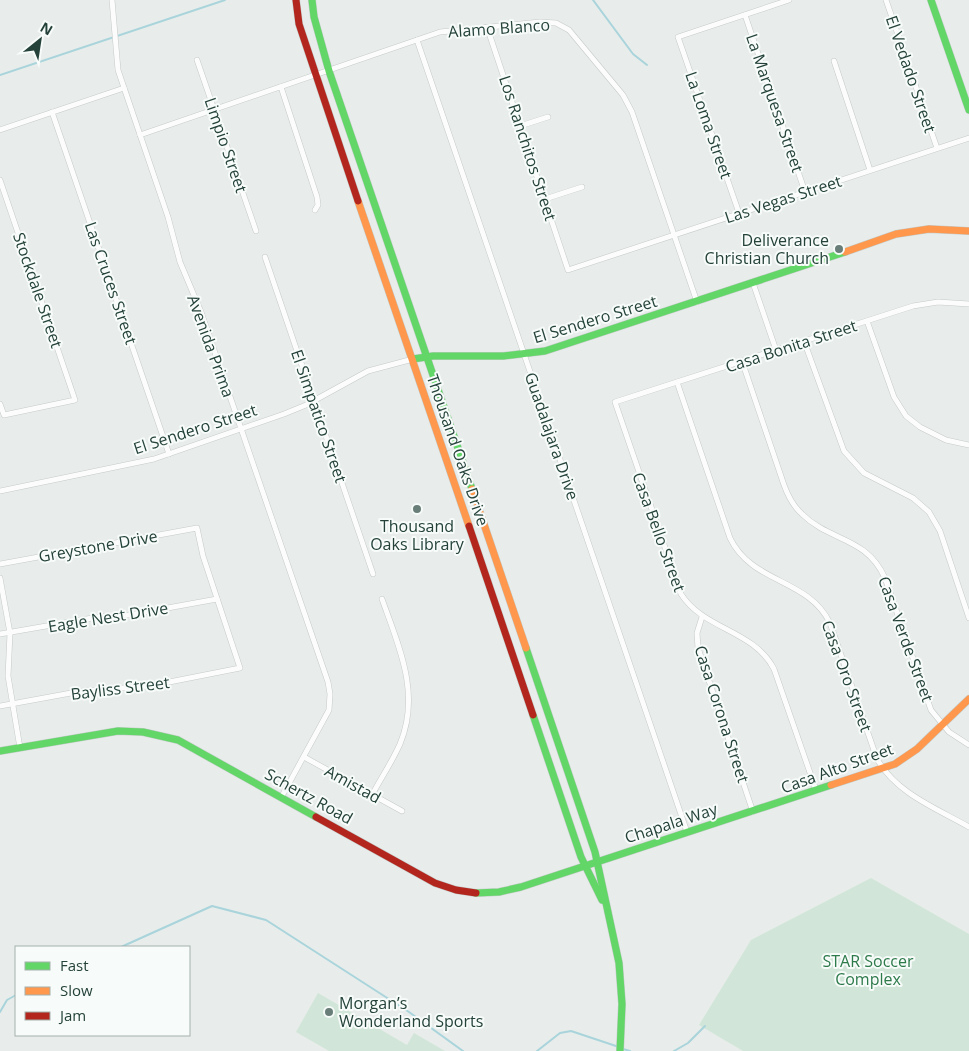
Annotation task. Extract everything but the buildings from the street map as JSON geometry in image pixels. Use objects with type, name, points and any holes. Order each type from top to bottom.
[{"type":"main road","name":"Thousand Oaks Drive","points":[[296,0],[299,24],[314,75],[584,865],[605,904]]},
{"type":"main road","name":"Thousand Oaks Drive","points":[[312,0],[314,17],[329,71],[597,860],[619,963],[622,1013],[620,1051]]},
{"type":"main road","points":[[931,0],[969,110]]},
{"type":"main road","name":"El Sendero Street","points":[[412,359],[427,356],[524,354],[544,351],[697,302],[896,234],[929,229],[969,231]]},
{"type":"main road","name":"Casa Alto Street","points":[[753,812],[882,768],[910,755],[969,699]]},
{"type":"main road","name":"Schertz Road","points":[[0,751],[118,731],[155,734],[191,746],[435,883],[456,891],[482,894],[506,891],[597,860]]},
{"type":"main road","name":"Chapala Way","points":[[597,860],[753,812]]},
{"type":"street","name":"Avenida Prima","points":[[112,0],[118,70],[168,217],[180,262],[201,312],[328,682],[330,694],[329,710],[282,796]]},
{"type":"street","points":[[745,15],[789,0]]},
{"type":"street","name":"El Vedado Street","points":[[886,0],[936,148]]},
{"type":"street","name":"La Loma Street","points":[[739,213],[678,37],[745,15]]},
{"type":"street","name":"La Marquesa Street","points":[[745,15],[805,192]]},
{"type":"street","name":"Alamo Blanco","points":[[140,135],[417,40],[452,30],[556,23],[569,30],[627,101],[697,302]]},
{"type":"street","name":"Los Ranchitos Street","points":[[487,27],[568,270]]},
{"type":"street","name":"Guadalajara Drive","points":[[417,40],[687,832]]},
{"type":"street","name":"Limpio Street","points":[[197,60],[256,231]]},
{"type":"street","points":[[834,62],[870,170]]},
{"type":"street","points":[[281,87],[317,197],[318,205],[315,210]]},
{"type":"street","points":[[0,130],[124,88]]},
{"type":"street","name":"Las Cruces Street","points":[[52,112],[169,454]]},
{"type":"street","points":[[520,126],[548,117]]},
{"type":"street","name":"Las Vegas Street","points":[[568,270],[969,138]]},
{"type":"street","name":"Stockdale Street","points":[[0,180],[76,400],[4,415],[0,404]]},
{"type":"street","points":[[545,200],[582,187]]},
{"type":"street","name":"El Simpatico Street","points":[[265,257],[374,574]]},
{"type":"street","points":[[753,283],[776,350]]},
{"type":"street","name":"Casa Bonita Street","points":[[615,402],[924,303],[969,304]]},
{"type":"street","points":[[867,321],[894,397],[906,416],[920,428],[946,440],[969,445]]},
{"type":"street","points":[[804,341],[844,451],[864,473],[913,498],[929,512],[940,531],[969,618]]},
{"type":"street","name":"El Sendero Street","points":[[0,491],[142,462],[169,454],[314,401],[368,371],[412,359]]},
{"type":"street","name":"Casa Verde Street","points":[[742,362],[789,497],[807,518],[854,542],[877,563],[885,578],[931,710],[942,725],[969,745]]},
{"type":"street","name":"Casa Oro Street","points":[[677,382],[734,544],[752,566],[809,596],[824,611],[830,623],[876,759],[882,768],[901,789],[969,827]]},
{"type":"street","name":"Casa Bello Street","points":[[615,402],[674,580],[684,600],[702,617],[753,644],[771,663],[816,790]]},
{"type":"street","name":"Greystone Drive","points":[[0,564],[197,528],[203,556],[217,599]]},
{"type":"street","points":[[0,578],[10,632],[11,650],[7,667],[20,748]]},
{"type":"street","name":"Eagle Nest Drive","points":[[0,634],[103,616],[128,615],[217,599]]},
{"type":"street","name":"Bayliss Street","points":[[0,706],[82,691],[149,686],[240,668],[217,599]]},
{"type":"street","points":[[372,795],[400,744],[409,707],[406,669],[382,600]]},
{"type":"street","name":"Casa Corona Street","points":[[702,617],[697,632],[698,648],[753,812]]},
{"type":"street","name":"Amistad","points":[[304,757],[402,812]]},
{"type":"green space","name":"STAR Soccer Complex","points":[[871,878],[969,934],[969,1051],[743,1051],[699,1025],[751,940]]},
{"type":"green space","name":"Morgan’s Wonderland Sports","points":[[318,993],[407,1045],[414,1033],[445,1051],[329,1051],[296,1032]]},
{"type":"waterway","points":[[0,75],[225,0]]},
{"type":"waterway","points":[[593,0],[633,54],[647,65]]},
{"type":"waterway","points":[[123,946],[212,906],[266,920],[409,1012],[463,1051]]},
{"type":"waterway","points":[[0,1012],[7,1000],[15,996]]},
{"type":"waterway","points":[[674,1051],[688,1043],[705,1026]]},
{"type":"waterway","points":[[537,1051],[560,1033],[571,1031],[619,1047]]},
{"type":"waterway","points":[[623,1049],[630,1051]]},
{"type":"traffic: fast","points":[[312,0],[314,17],[329,71],[472,489]]},
{"type":"traffic: fast","points":[[931,0],[969,110]]},
{"type":"traffic: fast","points":[[413,359],[433,356],[503,356],[545,351],[845,252]]},
{"type":"traffic: fast","points":[[526,648],[595,852],[619,963],[622,1004],[620,1051]]},
{"type":"traffic: fast","points":[[533,715],[581,857],[602,900]]},
{"type":"traffic: fast","points":[[0,751],[118,731],[143,732],[178,740],[316,817]]},
{"type":"traffic: fast","points":[[476,893],[499,892],[521,887],[831,785]]},
{"type":"traffic: slow","points":[[358,201],[469,526]]},
{"type":"traffic: slow","points":[[845,252],[896,234],[929,229],[969,231]]},
{"type":"traffic: slow","points":[[472,489],[526,648]]},
{"type":"traffic: slow","points":[[831,785],[895,764],[917,749],[969,699]]},
{"type":"traffic: jam","points":[[296,0],[299,24],[358,201]]},
{"type":"traffic: jam","points":[[469,526],[533,715]]},
{"type":"traffic: jam","points":[[316,817],[435,883],[456,890],[476,893]]},
{"type":"place","name":"Deliverance Christian Church","points":[[839,249]]},
{"type":"place","name":"Thousand Oaks Library","points":[[417,509]]},
{"type":"place","name":"Morgan’s Wonderland Sports","points":[[329,1012]]}]
